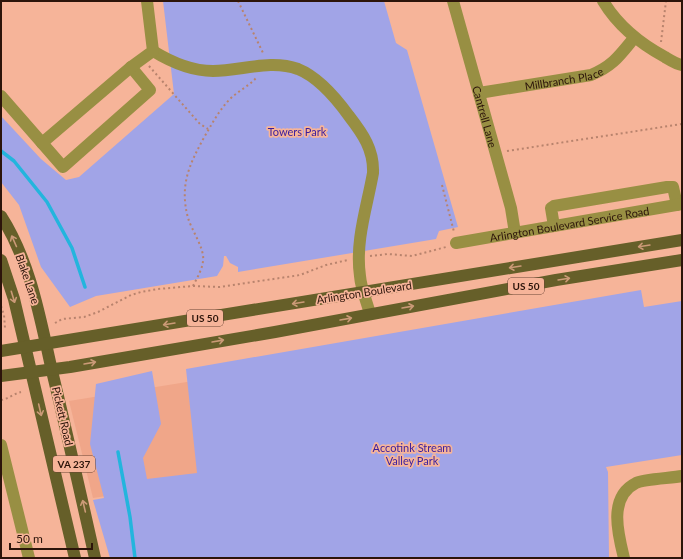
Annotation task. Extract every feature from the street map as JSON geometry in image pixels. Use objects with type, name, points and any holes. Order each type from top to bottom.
[{"type":"main road","name":"Blake Lane","points":[[1,216],[8,226],[25,265],[47,345]]},
{"type":"main road","name":"Arlington Boulevard","points":[[47,345],[682,240]]},
{"type":"main road","name":"Blake Lane","points":[[1,260],[14,299],[32,372]]},
{"type":"main road","name":"Arlington Boulevard","points":[[52,369],[268,333],[549,282],[682,260]]},
{"type":"main road","name":"US 50","points":[[1,351],[47,345]]},
{"type":"main road","name":"Pickett Road","points":[[47,345],[95,558]]},
{"type":"main road","name":"US 50","points":[[1,376],[52,369]]},
{"type":"main road","name":"Pickett Road","points":[[32,372],[75,558]]},
{"type":"street","points":[[147,1],[153,51]]},
{"type":"street","name":"Cantrell Lane","points":[[453,1],[511,208],[515,233]]},
{"type":"street","points":[[603,1],[620,25],[634,38],[681,66]]},
{"type":"street","name":"Millbranch Place","points":[[479,93],[591,75],[604,70],[614,62],[634,38]]},
{"type":"street","points":[[42,143],[131,67],[153,51]]},
{"type":"street","points":[[153,51],[181,65],[207,71],[280,65],[290,67],[306,73],[318,82],[348,114],[368,144],[372,153],[373,173],[364,218],[359,257],[360,277],[370,314]]},
{"type":"street","points":[[1,96],[63,167],[150,90],[131,67]]},
{"type":"street","points":[[554,226],[551,208],[554,206],[666,187],[673,187],[680,204]]},
{"type":"street","name":"Arlington Boulevard Service Road","points":[[455,237],[515,233],[680,204]]},
{"type":"street","points":[[1,445],[29,558]]},
{"type":"street","points":[[624,558],[619,538],[617,510],[624,492],[637,482],[682,476]]},
{"type":"path","points":[[193,286],[204,260],[202,250],[188,217],[186,182],[190,165],[208,129],[227,102],[253,81],[265,66],[263,53],[238,1]]},
{"type":"path","points":[[661,41],[666,1]]},
{"type":"path","points":[[142,58],[200,124],[208,129]]},
{"type":"path","points":[[505,152],[682,124]]},
{"type":"path","points":[[55,323],[62,319],[84,317],[98,312],[131,295],[141,292],[193,286],[220,287],[300,275],[326,265],[359,257],[388,254],[412,256],[435,249],[452,246],[455,237],[442,185]]},
{"type":"path","points":[[1,306],[4,315],[5,328]]},
{"type":"path","points":[[1,400],[20,392]]},
{"type":"shaded area","points":[[193,381],[209,481],[93,498],[69,401]]},
{"type":"green space","name":"Towers Park","points":[[163,1],[384,1],[396,43],[407,50],[458,227],[439,231],[436,239],[238,272],[238,267],[230,263],[226,256],[224,256],[223,266],[217,276],[96,296],[70,307],[41,267],[19,205],[1,182],[1,116],[41,159],[66,180],[79,177],[174,94]]},
{"type":"green space","name":"Accotink Stream Valley Park","points":[[641,290],[644,307],[682,301],[682,455],[606,467],[608,472],[609,558],[110,558],[93,500],[104,498],[90,444],[96,384],[152,371],[161,424],[143,458],[147,479],[197,473],[186,369]]},
{"type":"waterway","points":[[1,151],[14,161],[47,202],[72,248],[85,287]]},
{"type":"waterway","points":[[118,452],[130,517],[135,558]]}]
